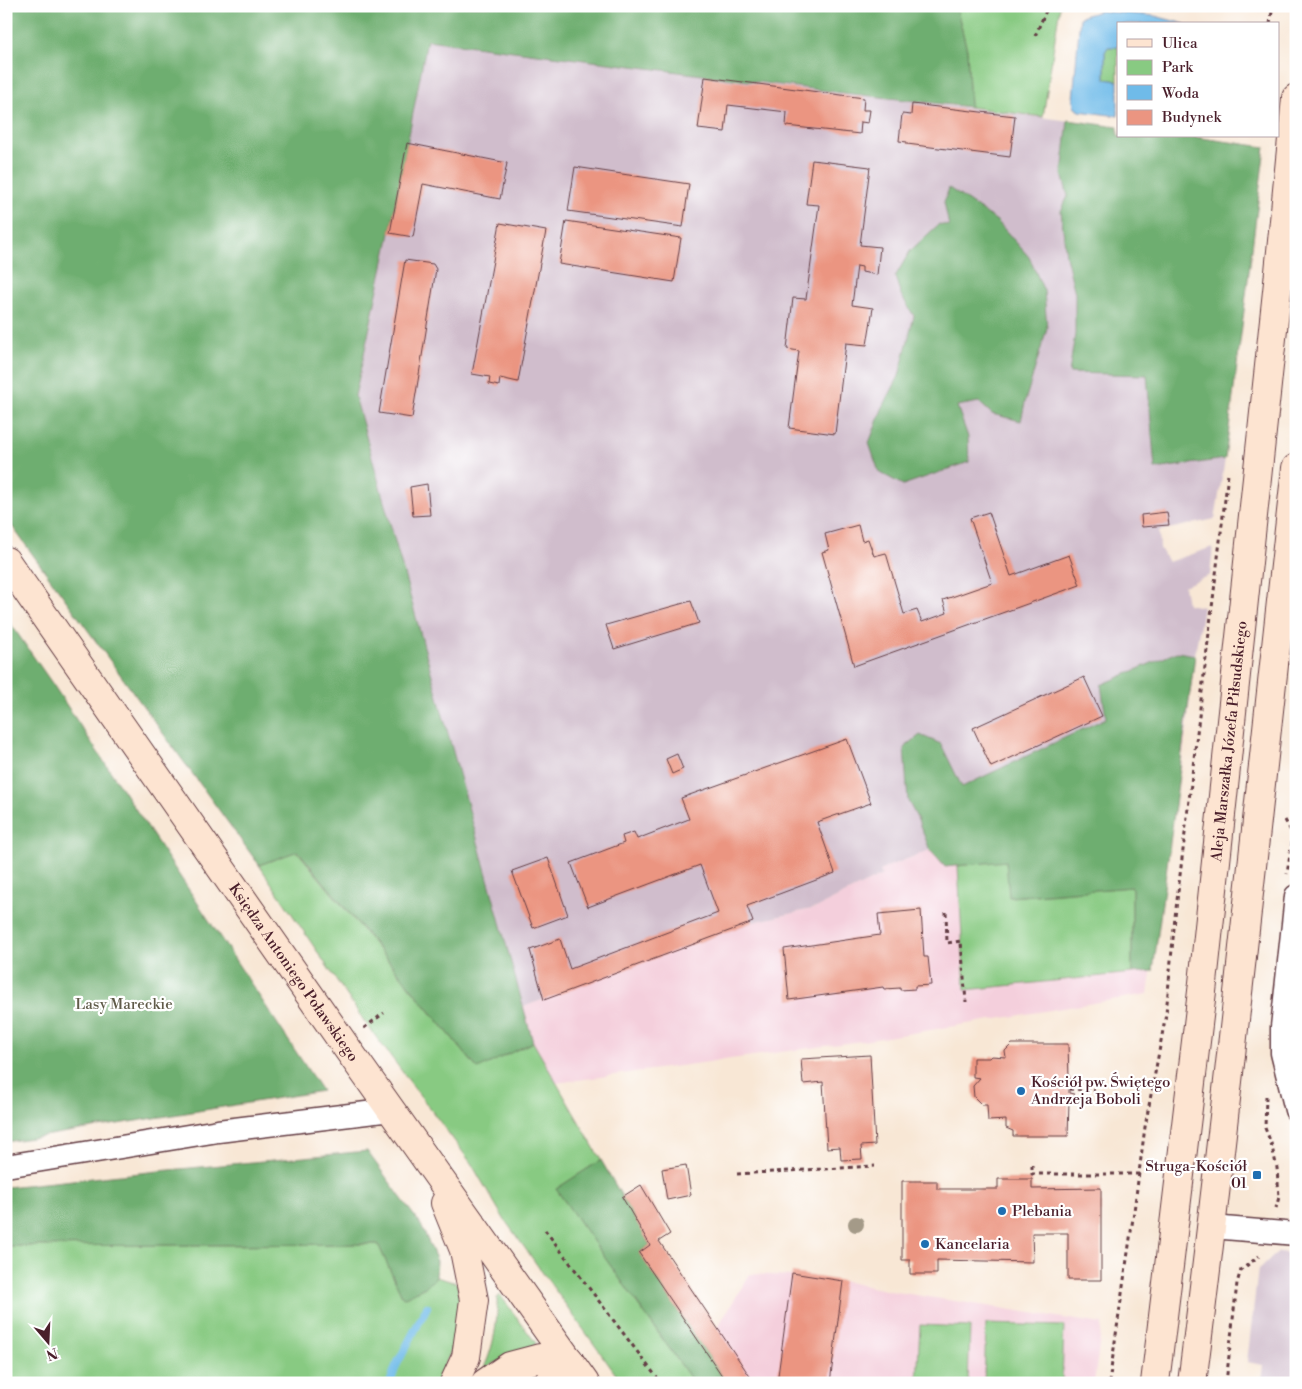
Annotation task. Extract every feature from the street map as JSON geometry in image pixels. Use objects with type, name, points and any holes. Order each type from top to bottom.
[{"type":"main road","name":"Aleja Marszałka Józefa Piłsudskiego","points":[[1156,1383],[1203,983],[1296,98]]},
{"type":"main road","points":[[1192,1383],[1212,1227],[1296,468]]},
{"type":"main road","name":"Księdza Antoniego Poławskiego","points":[[6,562],[391,1110],[586,1383]]},
{"type":"main road","points":[[430,1164],[464,1250],[474,1300],[466,1357],[454,1383]]},
{"type":"main road","points":[[485,1383],[510,1366],[540,1358],[569,1360]]},
{"type":"main road","points":[[548,1383],[569,1360]]},
{"type":"street","points":[[1296,896],[1282,1027],[1282,1054],[1296,1110]]},
{"type":"street","points":[[6,1166],[218,1131],[391,1110]]},
{"type":"street","points":[[1212,1227],[1296,1234]]},
{"type":"path","points":[[1035,36],[1048,6]]},
{"type":"path","points":[[1270,22],[1273,6]]},
{"type":"path","points":[[1109,1383],[1145,1127],[1165,1020],[1175,917],[1228,471]]},
{"type":"path","points":[[946,912],[947,942],[961,941],[966,1002]]},
{"type":"path","points":[[364,1028],[384,1014]]},
{"type":"path","points":[[1069,1089],[1095,1090]]},
{"type":"path","points":[[1032,1165],[1032,1174],[1139,1174]]},
{"type":"path","points":[[737,1174],[875,1166]]},
{"type":"path","points":[[545,1230],[661,1383]]},
{"type":"path","points":[[1226,1383],[1237,1282],[1242,1270],[1262,1254]]},
{"type":"shaded area","points":[[427,39],[1117,127],[1117,138],[1202,138],[1265,147],[1225,459],[1215,519],[1159,531],[1160,548],[1168,562],[1213,547],[1210,575],[1184,586],[1187,604],[1203,607],[1195,655],[1186,734],[930,850],[889,866],[880,871],[882,875],[816,908],[753,922],[523,1007],[355,396],[390,233]]},
{"type":"shaded area","points":[[1186,734],[1148,994],[869,1040],[556,1083],[533,1042],[523,1007],[753,922],[816,908],[882,875],[880,871],[889,866],[930,850]]},
{"type":"shaded area","points":[[1279,1252],[1296,1254],[1296,1383],[1261,1383],[1263,1365],[1247,1362],[1258,1269]]},
{"type":"shaded area","points":[[792,1273],[890,1291],[1102,1324],[1094,1383],[727,1383],[698,1341],[717,1328],[750,1274],[791,1276]]},
{"type":"green space","points":[[6,6],[956,6],[967,50],[970,107],[844,93],[427,40],[390,233],[355,396],[533,1042],[478,1069],[298,851],[259,865],[6,518]]},
{"type":"green space","points":[[956,6],[1060,6],[1043,117],[970,107],[967,50]]},
{"type":"green space","points":[[1108,47],[1117,47],[1117,81],[1105,79],[1105,52]]},
{"type":"green space","points":[[1068,120],[1117,127],[1117,138],[1202,138],[1265,147],[1225,459],[1155,469],[1147,375],[1069,373],[1075,334],[1075,293],[1066,256],[1061,211],[1068,196],[1062,174]]},
{"type":"green space","points":[[949,188],[997,221],[1029,257],[1044,291],[1047,328],[1021,421],[992,414],[979,402],[957,406],[968,437],[969,462],[903,485],[879,472],[869,443],[882,409],[899,376],[914,316],[901,295],[895,277],[910,251],[939,224],[949,226],[944,202]]},
{"type":"green space","name":"Lasy Mareckie","points":[[6,617],[54,686],[322,1091],[6,1142]]},
{"type":"green space","points":[[1177,652],[1195,655],[1153,971],[1132,973],[1132,887],[1009,897],[1006,861],[945,867],[930,850],[908,801],[904,748],[920,735],[941,744],[962,787],[1106,718],[1101,685]]},
{"type":"green space","points":[[297,851],[477,1068],[533,1042],[601,1160],[556,1189],[694,1383],[622,1383],[504,1219],[471,1163],[364,1021],[259,865]]},
{"type":"green space","points":[[1006,860],[1010,897],[1132,887],[1132,973],[965,990],[958,866]]},
{"type":"green space","points":[[367,1151],[421,1225],[437,1261],[436,1277],[427,1286],[403,1298],[378,1244],[6,1246],[6,1187]]},
{"type":"green space","points":[[601,1160],[650,1245],[639,1253],[727,1383],[694,1383],[556,1189]]},
{"type":"green space","points":[[378,1244],[403,1298],[427,1286],[436,1277],[457,1283],[462,1310],[456,1341],[436,1383],[6,1383],[6,1246]]},
{"type":"green space","points":[[500,1295],[536,1343],[484,1368],[493,1342],[497,1316],[497,1298]]},
{"type":"green space","points":[[986,1324],[1064,1326],[1062,1383],[984,1383]]},
{"type":"green space","points":[[920,1325],[970,1327],[968,1383],[917,1383]]},
{"type":"green space","points":[[545,1371],[534,1383],[506,1383],[517,1375]]},
{"type":"water","points":[[1100,11],[1155,16],[1178,22],[1117,22],[1117,47],[1108,47],[1105,52],[1105,79],[1117,81],[1117,116],[1079,111],[1074,107],[1073,99],[1080,17]]},
{"type":"building","points":[[705,77],[864,98],[863,110],[870,110],[868,123],[861,122],[860,134],[786,126],[787,112],[728,105],[725,132],[698,129]]},
{"type":"building","points":[[912,104],[1015,116],[1010,157],[907,144],[907,142],[899,141],[902,114],[911,115]]},
{"type":"building","points":[[407,143],[507,163],[500,199],[423,184],[413,237],[390,233]]},
{"type":"building","points":[[812,160],[870,167],[860,245],[880,247],[877,275],[862,272],[862,267],[857,266],[852,305],[873,308],[867,345],[846,343],[835,434],[789,428],[799,351],[787,349],[793,298],[806,299],[819,205],[806,204]]},
{"type":"building","points":[[575,167],[689,184],[683,227],[568,211]]},
{"type":"building","points":[[566,221],[681,238],[674,282],[559,264]]},
{"type":"building","points":[[500,223],[546,231],[518,382],[500,378],[499,386],[489,384],[490,377],[472,374]]},
{"type":"building","points":[[405,260],[433,264],[436,269],[412,418],[379,413]]},
{"type":"building","points":[[427,484],[430,515],[413,516],[410,487]]},
{"type":"building","points":[[989,512],[1011,576],[1069,555],[1080,585],[854,666],[822,552],[829,550],[825,534],[858,525],[862,541],[868,539],[874,556],[886,553],[904,614],[917,610],[922,622],[947,613],[943,600],[992,583],[970,518]]},
{"type":"building","points":[[1167,512],[1169,525],[1142,527],[1141,515]]},
{"type":"building","points":[[691,601],[699,623],[614,649],[606,625]]},
{"type":"building","points":[[1084,677],[1102,716],[991,767],[973,728]]},
{"type":"building","points":[[847,739],[871,803],[817,822],[835,873],[747,906],[753,922],[544,1000],[530,950],[560,939],[570,969],[718,913],[700,865],[588,907],[571,863],[624,843],[622,836],[634,832],[637,839],[689,819],[681,798]]},
{"type":"building","points":[[677,754],[683,769],[672,774],[666,759]]},
{"type":"building","points":[[548,858],[568,915],[533,928],[512,871]]},
{"type":"building","points":[[921,910],[924,957],[928,957],[931,985],[915,986],[915,989],[900,990],[900,988],[884,989],[883,987],[789,1000],[784,949],[880,935],[878,914]]},
{"type":"building","name":"Kościół pw. Świętego Andrzeja Boboli","points":[[1012,1044],[1068,1044],[1069,1079],[1074,1079],[1074,1086],[1069,1086],[1069,1093],[1074,1094],[1074,1101],[1069,1101],[1068,1136],[1013,1136],[1013,1131],[1006,1128],[1006,1120],[988,1121],[987,1105],[982,1105],[974,1097],[973,1086],[980,1078],[973,1077],[973,1058],[1006,1057],[1005,1051]]},
{"type":"building","points":[[870,1055],[875,1145],[861,1146],[862,1159],[841,1160],[840,1147],[827,1148],[823,1082],[803,1084],[801,1059]]},
{"type":"building","points":[[686,1165],[691,1195],[667,1200],[662,1169]]},
{"type":"building","name":"Plebania","points":[[998,1179],[1032,1179],[1032,1189],[1101,1188],[1101,1280],[1068,1280],[1068,1233],[1032,1233],[1033,1262],[937,1260],[937,1274],[910,1274],[910,1260],[902,1260],[902,1181],[937,1181],[937,1189],[998,1189]]},
{"type":"building","points":[[641,1185],[670,1234],[659,1241],[751,1378],[752,1383],[727,1383],[639,1253],[650,1245],[622,1197]]},
{"type":"building","points":[[792,1273],[843,1281],[830,1383],[777,1383]]},
{"type":"waterway","points":[[390,1383],[396,1366],[427,1307]]},
{"type":"place","name":"Kościół pw. Świętego Andrzeja Boboli","points":[[1021,1091]]},
{"type":"place","name":"Struga-Kościół 01","points":[[1257,1175]]},
{"type":"place","name":"Plebania","points":[[1002,1211]]},
{"type":"place","name":"Kancelaria","points":[[925,1244]]}]
